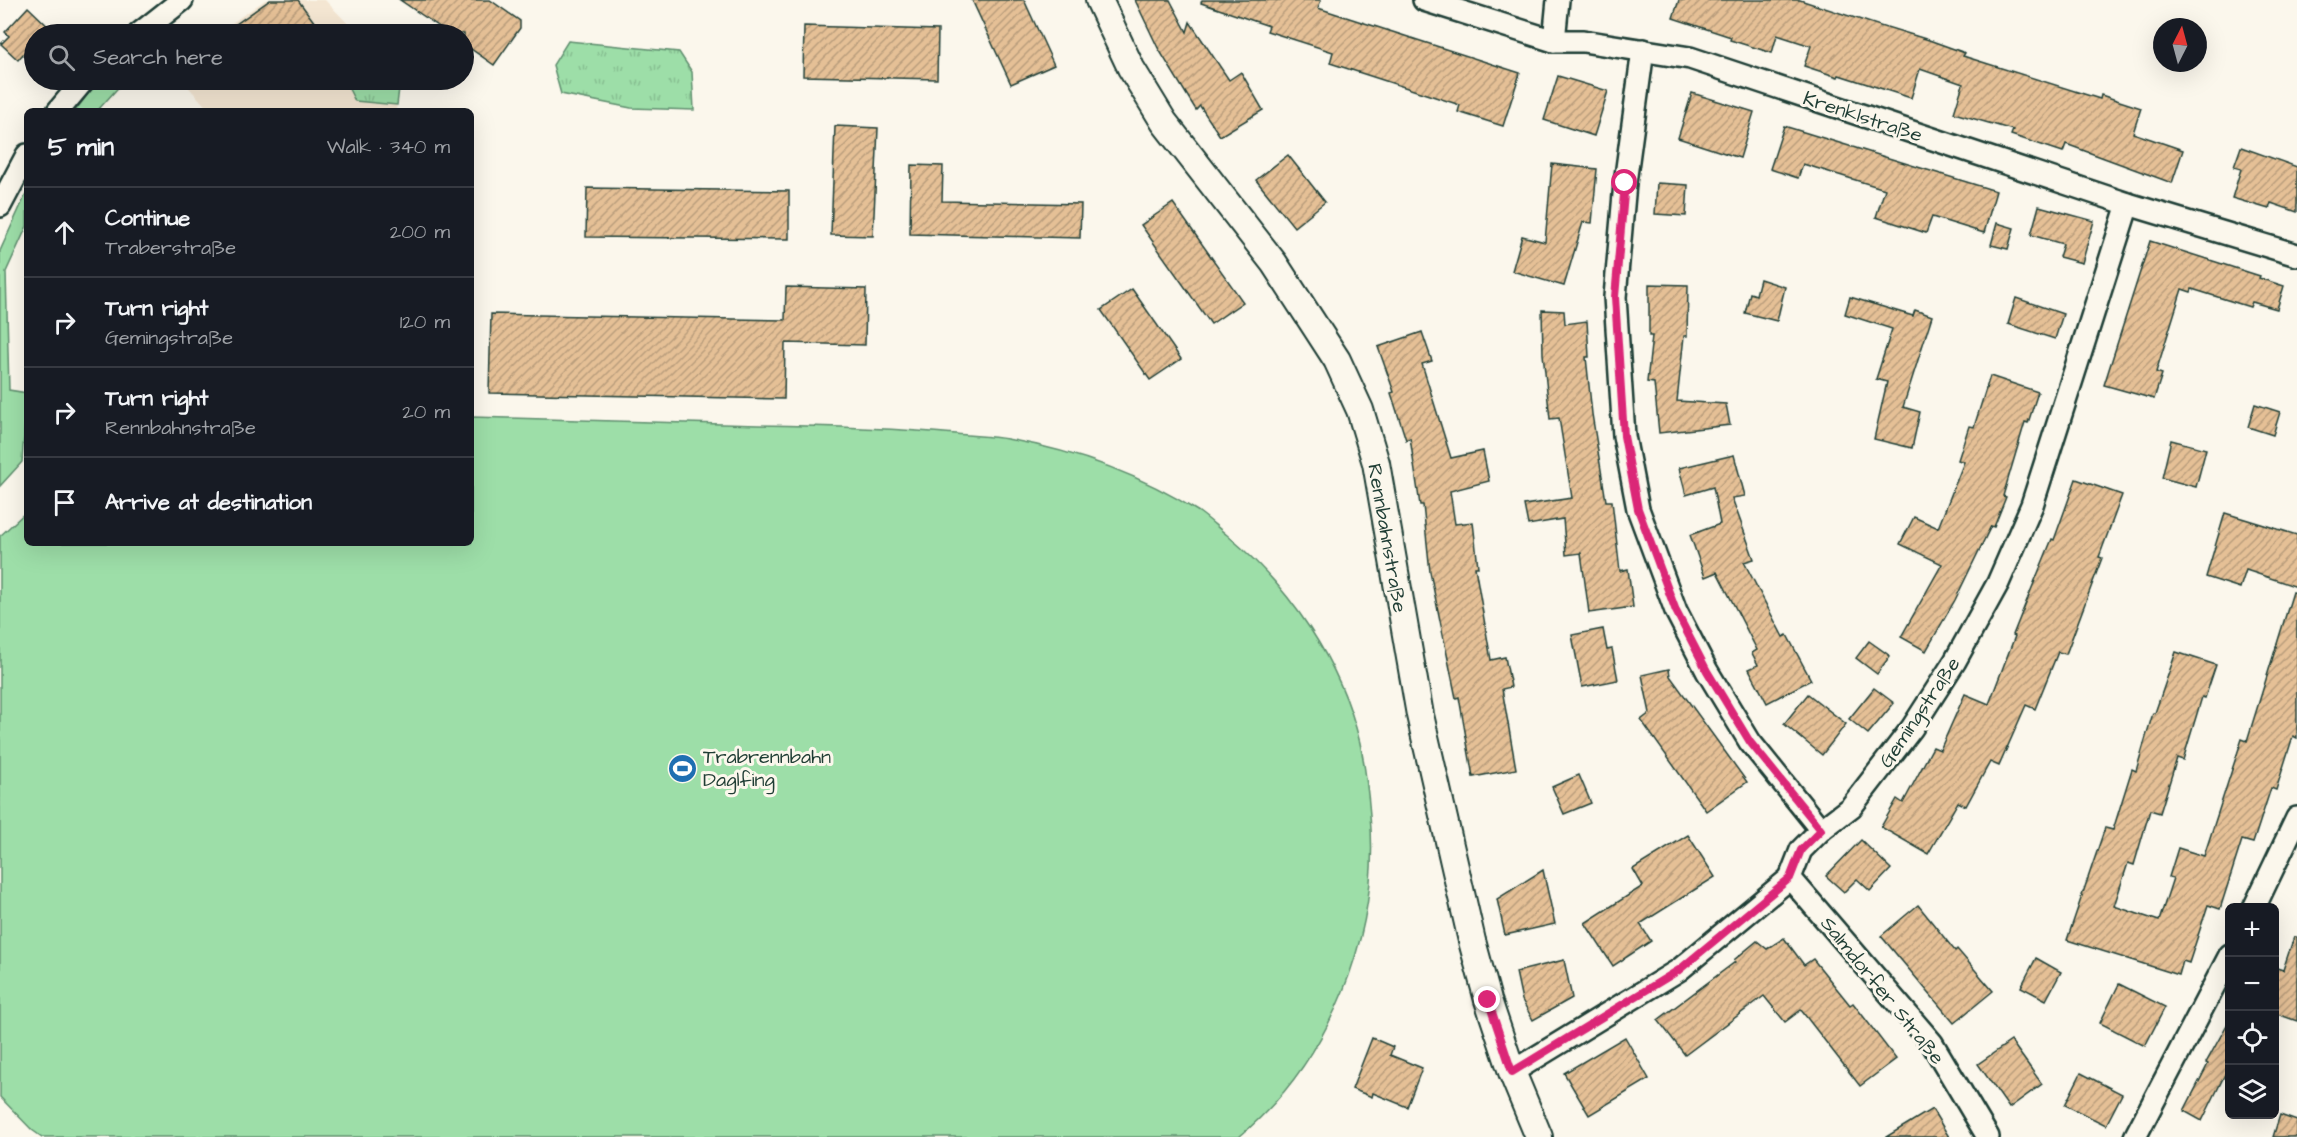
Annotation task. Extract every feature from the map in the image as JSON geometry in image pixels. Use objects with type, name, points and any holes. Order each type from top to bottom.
[{"type":"street","points":[[152,24],[182,0]]},
{"type":"street","name":"Rennbahnstraße","points":[[1099,0],[1131,68],[1164,122],[1274,263],[1337,360],[1360,410],[1376,463],[1420,715],[1472,941],[1488,1000],[1512,1072],[1539,1137]]},
{"type":"street","name":"Krenklstraße","points":[[1424,0],[1554,41],[1583,41],[1690,58],[2128,204],[2297,255]]},
{"type":"street","points":[[1554,41],[1558,0]]},
{"type":"street","points":[[1643,50],[1625,183],[1615,297],[1624,436],[1638,509],[1676,611],[1707,671],[1750,742],[1821,830]]},
{"type":"street","points":[[61,108],[76,90]]},
{"type":"street","points":[[0,206],[24,160]]},
{"type":"street","name":"Gemingstraße","points":[[1512,1072],[1679,970],[1790,878],[1801,850],[1821,830],[1851,807],[1912,728],[1955,661],[1998,582],[2031,505],[2128,204]]},
{"type":"street","points":[[2256,903],[2297,818]]},
{"type":"street","name":"Salmdorfer Straße","points":[[1790,878],[1932,1043],[1988,1137]]},
{"type":"street","points":[[2135,1137],[2228,957]]},
{"type":"shaded area","points":[[265,0],[325,0],[348,24],[230,24]]},
{"type":"shaded area","points":[[191,90],[399,90],[396,108],[207,108]]},
{"type":"green space","points":[[568,41],[679,52],[692,72],[694,110],[631,108],[561,94],[553,65]]},
{"type":"green space","points":[[91,90],[116,90],[100,108],[77,108]]},
{"type":"green space","points":[[350,90],[399,90],[397,105],[355,101]]},
{"type":"green space","points":[[24,199],[24,233],[6,272],[9,390],[24,392],[22,462],[0,486],[0,251]]},
{"type":"green space","name":"Trabrennbahn Daglfing","points":[[474,417],[931,432],[1001,438],[1058,450],[1131,476],[1199,512],[1272,578],[1310,629],[1340,684],[1351,713],[1360,743],[1366,779],[1371,860],[1367,904],[1357,949],[1343,992],[1323,1033],[1299,1071],[1271,1106],[1239,1137],[42,1137],[32,1130],[0,1097],[0,536],[24,514],[24,546],[474,546]]},
{"type":"building","points":[[270,0],[298,0],[316,24],[236,24]]},
{"type":"building","points":[[400,0],[490,0],[520,21],[520,28],[494,65],[474,51],[474,24],[435,24]]},
{"type":"building","points":[[972,0],[1024,0],[1054,65],[1011,84]]},
{"type":"building","points":[[1135,0],[1170,0],[1187,32],[1190,22],[1229,80],[1241,72],[1263,110],[1220,136],[1200,106],[1196,110],[1158,48]]},
{"type":"building","points":[[1202,0],[1321,0],[1318,8],[1520,73],[1503,126],[1458,112],[1460,105],[1330,63],[1333,52],[1267,31],[1269,26],[1201,3]]},
{"type":"building","points":[[1679,0],[1800,0],[1929,40],[1965,53],[1963,56],[2100,99],[2101,95],[2141,108],[2133,133],[2183,150],[2172,183],[2066,144],[2063,152],[2011,135],[2013,130],[1954,113],[1963,84],[1920,69],[1911,98],[1839,75],[1838,77],[1804,66],[1811,46],[1777,35],[1772,53],[1673,18]]},
{"type":"building","points":[[28,7],[46,24],[24,24],[24,53],[18,60],[1,44],[9,36],[5,32]]},
{"type":"building","points":[[804,26],[938,30],[937,79],[803,76]]},
{"type":"building","points":[[1558,76],[1608,91],[1594,136],[1544,120]]},
{"type":"building","points":[[1692,93],[1754,112],[1740,158],[1678,138]]},
{"type":"building","points":[[835,126],[878,128],[873,236],[831,235]]},
{"type":"building","points":[[1784,126],[1996,191],[1984,233],[1932,217],[1926,233],[1876,217],[1885,189],[1803,164],[1798,178],[1770,169]]},
{"type":"building","points":[[2241,147],[2297,167],[2297,212],[2271,203],[2269,209],[2232,198],[2241,169],[2234,167]]},
{"type":"building","points":[[1288,155],[1325,202],[1294,227],[1256,180]]},
{"type":"building","points":[[1552,164],[1597,169],[1592,223],[1583,222],[1564,286],[1512,271],[1522,236],[1545,242]]},
{"type":"building","points":[[911,165],[943,166],[942,201],[1081,204],[1080,238],[910,234]]},
{"type":"building","points":[[1657,183],[1688,185],[1686,216],[1655,214]]},
{"type":"building","points":[[587,188],[789,191],[789,239],[586,237]]},
{"type":"building","points":[[1173,203],[1243,302],[1211,324],[1141,225]]},
{"type":"building","points":[[2039,206],[2094,221],[2082,263],[2059,257],[2063,244],[2031,235]]},
{"type":"building","points":[[1997,223],[2014,228],[2008,249],[1991,245]]},
{"type":"building","points":[[2150,241],[2260,276],[2259,278],[2284,286],[2277,309],[2252,302],[2250,307],[2192,289],[2191,292],[2182,289],[2156,372],[2162,374],[2154,399],[2104,385]]},
{"type":"building","points":[[1760,279],[1785,287],[1777,321],[1745,313],[1750,293],[1756,295]]},
{"type":"building","points":[[1649,284],[1688,285],[1687,336],[1684,336],[1677,401],[1726,404],[1730,425],[1659,433],[1654,383],[1647,382],[1652,336],[1649,336]]},
{"type":"building","points":[[786,287],[866,289],[865,345],[785,343],[784,399],[489,393],[491,314],[785,320]]},
{"type":"building","points":[[1132,289],[1181,359],[1150,380],[1101,310]]},
{"type":"building","points":[[1850,297],[1913,316],[1915,310],[1932,316],[1903,407],[1920,412],[1912,448],[1874,439],[1887,382],[1876,379],[1892,329],[1845,314]]},
{"type":"building","points":[[2016,298],[2063,314],[2055,339],[2008,324]]},
{"type":"building","points":[[1542,310],[1564,311],[1565,324],[1587,321],[1589,357],[1586,357],[1592,414],[1606,501],[1612,501],[1620,571],[1628,569],[1633,607],[1589,613],[1581,553],[1566,555],[1563,519],[1528,525],[1524,505],[1572,498],[1559,418],[1550,419],[1543,354]]},
{"type":"building","points":[[1422,332],[1432,361],[1422,364],[1451,458],[1483,451],[1489,481],[1450,491],[1455,524],[1473,522],[1478,567],[1475,567],[1491,660],[1505,657],[1511,687],[1502,689],[1516,769],[1473,777],[1459,697],[1456,698],[1430,572],[1423,505],[1420,505],[1410,438],[1406,440],[1391,393],[1394,392],[1378,347]]},
{"type":"building","points":[[1990,376],[2038,392],[2028,423],[2025,422],[2003,496],[2006,497],[1994,527],[1991,526],[1955,600],[1926,651],[1901,637],[1942,564],[1900,544],[1914,517],[1938,528],[1964,462],[1958,460],[1969,426],[1974,427]]},
{"type":"building","points":[[2255,404],[2280,412],[2273,435],[2248,427]]},
{"type":"building","points":[[2171,440],[2206,449],[2196,487],[2162,478]]},
{"type":"building","points":[[1734,455],[1745,496],[1732,498],[1754,559],[1744,562],[1783,637],[1787,635],[1811,680],[1767,703],[1749,669],[1758,665],[1752,653],[1757,650],[1717,572],[1705,577],[1690,535],[1720,524],[1713,487],[1686,495],[1679,468]]},
{"type":"building","points":[[2076,479],[2122,495],[2099,557],[2102,558],[2066,654],[2058,652],[2035,709],[2026,705],[1999,766],[1990,762],[1966,806],[1958,802],[1928,854],[1881,827],[1897,799],[1903,803],[1933,747],[1940,750],[1965,694],[1989,704],[2015,636],[2013,635],[2052,539],[2054,540]]},
{"type":"building","points":[[2225,513],[2297,535],[2297,587],[2246,570],[2240,588],[2206,577]]},
{"type":"building","points":[[2293,592],[2297,593],[2297,738],[2293,736],[2276,790],[2271,788],[2253,843],[2242,840],[2220,909],[2208,905],[2189,963],[2183,961],[2179,975],[2067,940],[2105,828],[2113,830],[2132,769],[2136,771],[2153,713],[2155,713],[2176,652],[2216,665],[2205,698],[2202,697],[2183,760],[2177,758],[2160,813],[2150,810],[2134,865],[2128,863],[2114,906],[2159,921],[2173,878],[2169,877],[2178,848],[2204,856],[2242,739],[2247,741]]},
{"type":"building","points":[[1603,629],[1607,650],[1612,649],[1618,680],[1582,687],[1572,635]]},
{"type":"building","points":[[1869,641],[1890,656],[1877,674],[1856,658]]},
{"type":"building","points":[[1669,669],[1670,676],[1747,782],[1706,811],[1641,720],[1650,713],[1642,675]]},
{"type":"building","points":[[1874,688],[1894,703],[1868,734],[1849,719]]},
{"type":"building","points":[[1808,694],[1846,724],[1822,755],[1784,724]]},
{"type":"building","points":[[1579,775],[1591,803],[1564,814],[1552,787]]},
{"type":"building","points":[[1688,835],[1715,877],[1640,924],[1651,941],[1613,966],[1585,923],[1643,886],[1633,869]]},
{"type":"building","points":[[1861,840],[1891,869],[1870,891],[1857,879],[1844,892],[1826,876]]},
{"type":"building","points":[[1543,870],[1555,924],[1505,935],[1497,899]]},
{"type":"building","points":[[1918,905],[1955,951],[1957,949],[1993,991],[1954,1023],[1881,936]]},
{"type":"building","points":[[2294,937],[2297,937],[2297,1021],[2279,1015],[2279,969],[2283,970]]},
{"type":"building","points":[[1784,938],[1804,965],[1813,959],[1850,1005],[1853,1003],[1896,1059],[1860,1086],[1801,1010],[1785,1022],[1764,996],[1685,1055],[1658,1020],[1735,962],[1734,960],[1757,941],[1767,949]]},
{"type":"building","points":[[2036,958],[2061,972],[2046,1000],[2021,987]]},
{"type":"building","points":[[1564,960],[1572,998],[1533,1020],[1522,1000],[1516,972]]},
{"type":"building","points":[[2119,984],[2165,1007],[2145,1046],[2100,1023]]},
{"type":"building","points":[[2225,1028],[2225,1074],[2202,1121],[2184,1111],[2208,1064],[2206,1063]]},
{"type":"building","points":[[1625,1037],[1649,1079],[1589,1115],[1564,1073]]},
{"type":"building","points":[[1372,1038],[1393,1047],[1390,1055],[1422,1068],[1407,1107],[1373,1093],[1372,1097],[1352,1089]]},
{"type":"building","points":[[2011,1041],[2042,1084],[2009,1108],[1978,1064]]},
{"type":"building","points":[[2081,1073],[2122,1094],[2106,1125],[2065,1105]]},
{"type":"building","points":[[1932,1109],[1949,1137],[1886,1137]]},
{"type":"building","points":[[2280,1115],[2297,1121],[2297,1137],[2273,1137]]},
{"type":"place","name":"Trabrennbahn Daglfing","points":[[682,768]]},
{"type":"route","points":[[1488,1000],[1512,1072],[1679,970],[1790,878],[1801,850],[1821,830],[1750,742],[1707,671],[1676,611],[1638,509],[1624,436],[1615,297],[1625,183]]}]
